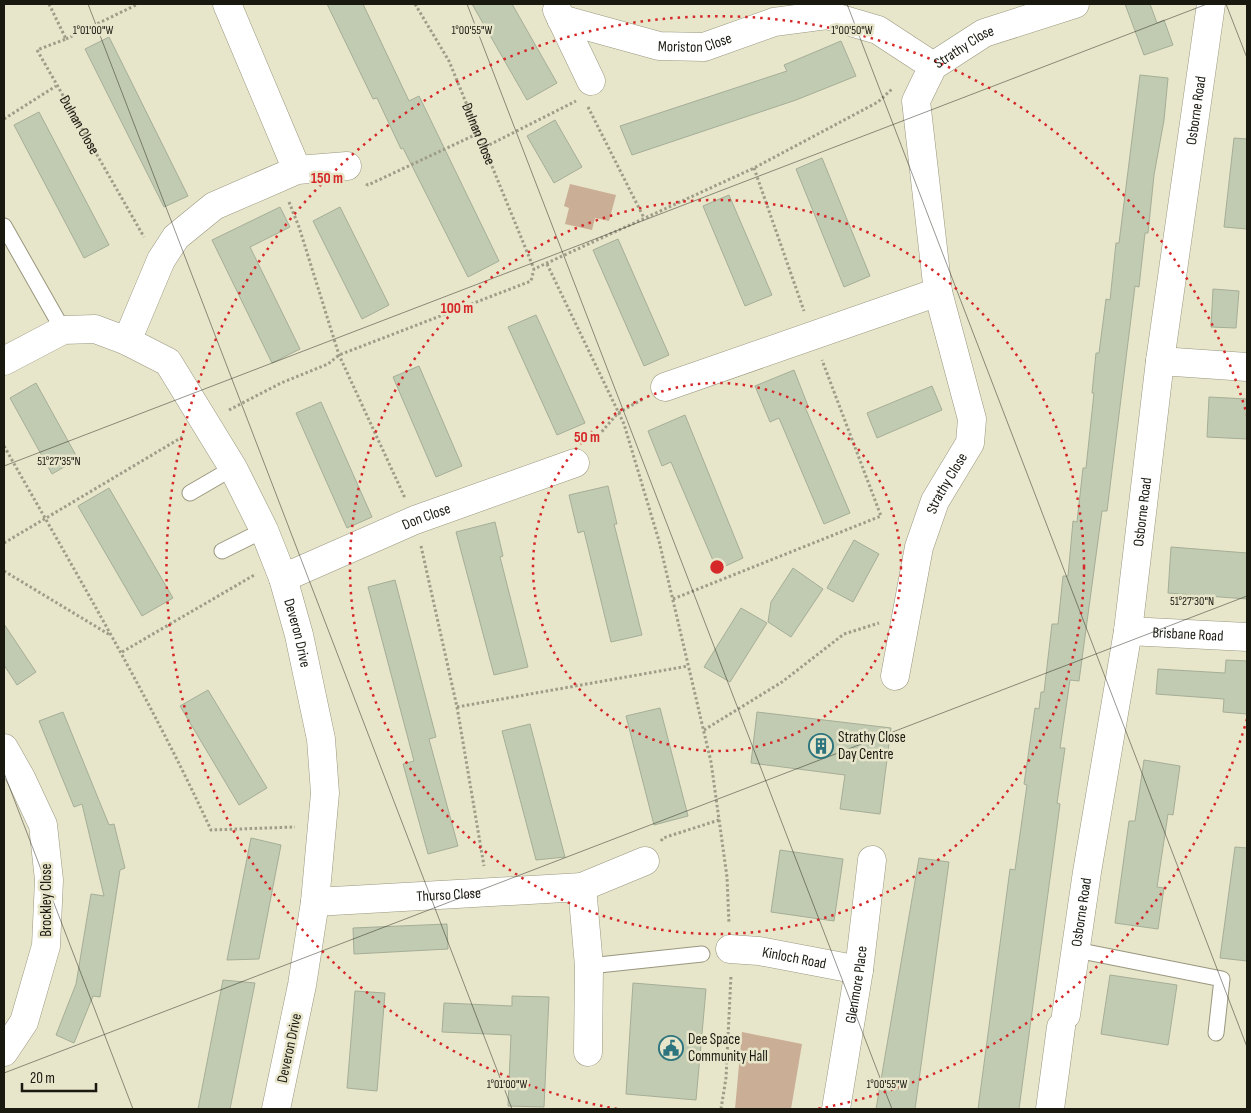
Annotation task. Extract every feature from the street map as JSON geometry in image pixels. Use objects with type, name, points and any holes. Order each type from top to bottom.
[{"type":"street","points":[[227,4],[297,170]]},
{"type":"street","name":"Strathy Close","points":[[895,676],[919,547],[932,510],[970,443],[972,419],[938,292],[916,101],[929,73],[984,33],[1075,4]]},
{"type":"street","name":"Osborne Road","points":[[1050,1109],[1087,872],[1128,631],[1160,361],[1210,5]]},
{"type":"street","name":"Moriston Close","points":[[558,11],[658,46],[704,47],[774,22],[829,9],[878,30],[929,73]]},
{"type":"street","name":"Moriston Close","points":[[558,11],[587,89]]},
{"type":"street","points":[[128,341],[161,260],[176,236],[214,206],[297,170],[347,166]]},
{"type":"street","points":[[665,387],[938,292]]},
{"type":"street","name":"Deveron Drive","points":[[4,361],[63,330],[95,329],[128,341],[168,362],[199,427],[233,468],[264,530],[280,570],[299,636],[321,739],[325,792],[324,826],[315,902],[302,985],[276,1109]]},
{"type":"street","points":[[1160,361],[1247,367]]},
{"type":"street","name":"Don Close","points":[[280,570],[575,463]]},
{"type":"street","name":"Brisbane Road","points":[[1128,631],[1247,637]]},
{"type":"street","name":"Brockley Close","points":[[4,748],[21,778],[42,825],[49,880],[46,946],[24,1022],[4,1052]]},
{"type":"street","name":"Glenmore Place","points":[[836,1109],[859,970],[872,860]]},
{"type":"street","name":"Thurso Close","points":[[315,902],[582,887],[645,861]]},
{"type":"street","points":[[582,887],[589,966],[588,1052]]},
{"type":"street","name":"Kinloch Road","points":[[730,949],[759,951],[859,970]]},
{"type":"lane","points":[[4,226],[63,330]]},
{"type":"lane","points":[[190,493],[233,468]]},
{"type":"lane","points":[[222,551],[264,530]]},
{"type":"lane","points":[[1076,950],[1222,979],[1216,1033]]},
{"type":"lane","points":[[589,966],[702,954]]},
{"type":"path","points":[[49,4],[66,39],[138,4]]},
{"type":"path","name":"Dulnan Close","points":[[415,4],[449,61],[534,268]]},
{"type":"path","name":"Dulnan Close","points":[[66,39],[37,50],[153,253],[161,260]]},
{"type":"path","points":[[4,543],[46,520],[199,427],[281,383],[328,364],[339,355],[530,281],[534,268],[547,264],[754,168],[878,102],[908,73],[929,73]]},
{"type":"path","points":[[4,119],[56,86]]},
{"type":"path","points":[[485,147],[587,89],[644,218]]},
{"type":"path","points":[[347,166],[368,185],[479,133]]},
{"type":"path","points":[[673,599],[882,516],[812,336],[754,168]]},
{"type":"path","points":[[547,264],[618,413],[659,541],[711,762],[727,877],[731,974],[726,1078],[720,1109]]},
{"type":"path","points":[[575,463],[618,413],[665,387]]},
{"type":"path","points":[[4,446],[122,652],[189,782],[211,830],[324,826]]},
{"type":"path","points":[[4,570],[111,635]]},
{"type":"path","points":[[122,652],[280,570]]},
{"type":"path","points":[[704,730],[782,682],[844,634],[906,615]]},
{"type":"path","points":[[457,707],[688,666]]},
{"type":"path","points":[[645,861],[663,838],[719,820]]},
{"type":"shaded area","points":[[570,184],[616,195],[609,221],[595,218],[592,230],[565,224],[569,208],[564,206]]},
{"type":"shaded area","points":[[742,1032],[802,1044],[791,1109],[735,1109]]},
{"type":"building","points":[[327,4],[363,4],[409,101],[419,96],[499,261],[468,277],[403,148],[401,149],[377,98],[373,99]]},
{"type":"building","points":[[472,4],[512,4],[557,83],[527,100]]},
{"type":"building","points":[[1125,4],[1150,4],[1157,23],[1164,20],[1173,45],[1144,55]]},
{"type":"building","points":[[109,37],[188,196],[164,207],[85,49]]},
{"type":"building","points":[[841,41],[856,76],[796,100],[632,155],[620,126],[787,71],[784,65]]},
{"type":"building","points":[[1140,75],[1168,78],[1164,120],[1154,175],[1148,233],[1145,233],[1139,287],[1135,286],[1107,511],[1102,511],[1079,681],[1070,680],[1060,748],[1065,748],[1057,803],[1060,804],[1019,1109],[978,1109],[1010,869],[1015,870],[1027,785],[1024,784],[1035,708],[1039,709],[1041,692],[1044,692],[1052,624],[1058,624],[1063,576],[1068,576],[1073,521],[1077,522],[1083,468],[1086,468],[1096,353],[1099,353],[1106,299],[1110,300],[1116,243],[1119,243]]},
{"type":"building","points":[[39,112],[109,245],[84,258],[14,125]]},
{"type":"building","points":[[555,120],[582,167],[554,183],[527,136]]},
{"type":"building","points":[[1234,138],[1247,139],[1247,229],[1224,227]]},
{"type":"building","points":[[822,158],[870,276],[844,287],[796,169]]},
{"type":"building","points":[[729,195],[772,295],[745,306],[703,206]]},
{"type":"building","points":[[280,207],[290,227],[250,247],[300,349],[272,363],[212,240]]},
{"type":"building","points":[[340,207],[389,305],[362,319],[313,221]]},
{"type":"building","points":[[618,239],[669,355],[644,366],[593,250]]},
{"type":"building","points":[[1213,289],[1239,291],[1236,328],[1211,327]]},
{"type":"building","points":[[536,315],[585,423],[557,435],[508,327]]},
{"type":"building","points":[[419,366],[462,466],[436,477],[393,377]]},
{"type":"building","points":[[794,370],[808,406],[805,407],[850,513],[824,524],[779,418],[770,422],[755,386]]},
{"type":"building","points":[[36,383],[78,459],[52,474],[10,398]]},
{"type":"building","points":[[932,386],[942,410],[877,438],[867,413]]},
{"type":"building","points":[[1209,397],[1247,399],[1247,439],[1207,437]]},
{"type":"building","points":[[321,402],[372,517],[347,528],[296,413]]},
{"type":"building","points":[[685,415],[743,558],[717,570],[671,462],[662,466],[648,431]]},
{"type":"building","points":[[608,486],[617,524],[614,524],[642,635],[611,642],[584,531],[578,533],[569,495]]},
{"type":"building","points":[[109,488],[173,598],[142,616],[78,506]]},
{"type":"building","points":[[495,522],[503,556],[500,557],[528,667],[494,675],[456,532]]},
{"type":"building","points":[[854,540],[879,554],[853,602],[827,588]]},
{"type":"building","points":[[1171,547],[1247,553],[1247,599],[1168,593]]},
{"type":"building","points":[[793,568],[823,589],[791,637],[768,622],[771,602]]},
{"type":"building","points":[[395,580],[436,737],[429,739],[458,846],[428,854],[403,764],[414,761],[368,587]]},
{"type":"building","points":[[741,608],[767,623],[730,682],[704,667]]},
{"type":"building","points":[[4,624],[36,672],[17,685],[4,665]]},
{"type":"building","points":[[1226,660],[1247,661],[1247,714],[1223,712],[1224,699],[1156,694],[1158,669],[1225,673]]},
{"type":"building","points":[[208,690],[267,788],[239,805],[180,706]]},
{"type":"building","points":[[660,708],[688,816],[654,825],[626,716]]},
{"type":"building","points":[[63,712],[109,825],[114,824],[125,868],[120,870],[100,997],[93,996],[74,1043],[56,1035],[76,984],[91,894],[104,896],[82,804],[74,807],[39,721]]},
{"type":"building","name":"Strathy Close Day Centre","points":[[757,712],[891,728],[880,814],[840,809],[845,775],[751,763]]},
{"type":"building","points":[[530,724],[565,857],[536,860],[502,731]]},
{"type":"building","points":[[1144,760],[1180,766],[1173,815],[1168,814],[1157,887],[1164,888],[1158,929],[1115,923],[1129,821],[1135,821]]},
{"type":"building","points":[[251,838],[281,845],[259,959],[227,960]]},
{"type":"building","points":[[1235,847],[1247,848],[1247,961],[1220,958]]},
{"type":"building","points":[[780,850],[843,859],[834,921],[771,912]]},
{"type":"building","points":[[919,858],[949,862],[915,1109],[876,1109]]},
{"type":"building","points":[[447,924],[448,949],[354,954],[353,928]]},
{"type":"building","points":[[1110,975],[1177,985],[1168,1045],[1101,1034]]},
{"type":"building","points":[[223,980],[255,983],[230,1109],[198,1109]]},
{"type":"building","points":[[633,983],[706,989],[696,1100],[626,1094]]},
{"type":"building","points":[[355,991],[385,993],[377,1091],[347,1088]]},
{"type":"building","points":[[512,996],[549,997],[544,1107],[508,1106],[511,1035],[442,1032],[444,1003],[512,1006]]},
{"type":"place","name":"Strathy Close Day Centre","points":[[821,746]]},
{"type":"place","name":"Dee Space Community Hall","points":[[671,1048]]}]
